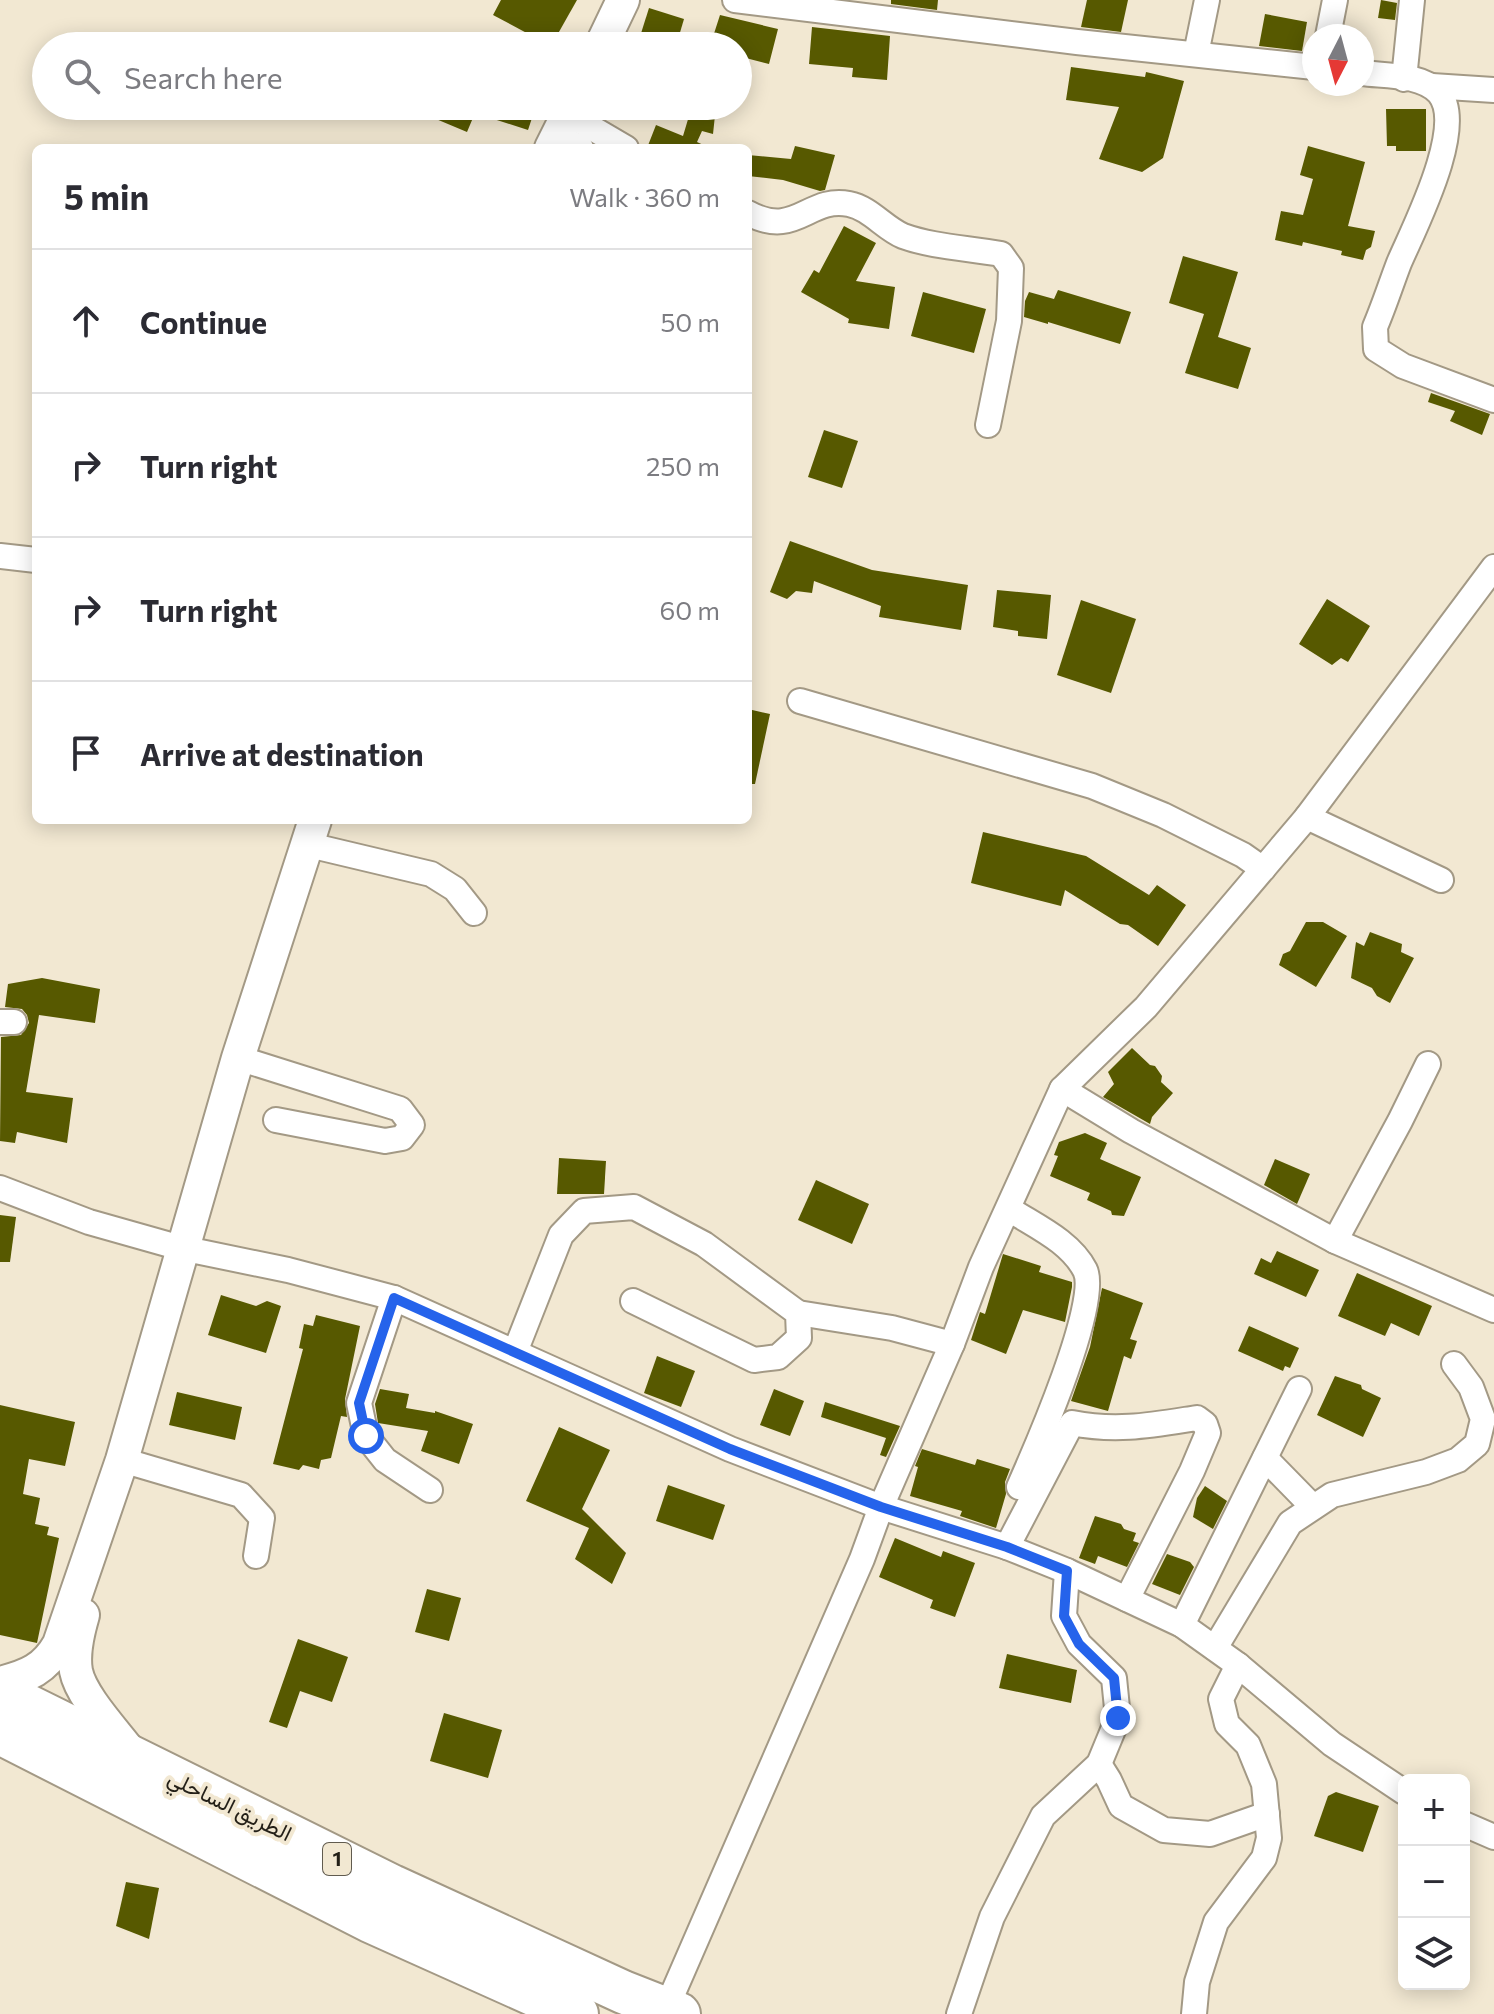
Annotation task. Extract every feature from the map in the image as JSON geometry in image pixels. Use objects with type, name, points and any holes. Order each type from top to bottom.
[{"type":"highway","name":"الطريق الساحلي","points":[[0,1692],[392,1886],[672,2011]]},
{"type":"highway","name":"الطريق الساحلي","points":[[0,1733],[370,1921],[577,2014]]},
{"type":"highway","points":[[483,1973],[497,1984],[518,2014]]},
{"type":"street","points":[[608,32],[623,0]]},
{"type":"street","points":[[735,0],[1302,66]]},
{"type":"street","points":[[1196,54],[1207,0]]},
{"type":"street","points":[[1330,24],[1335,0]]},
{"type":"street","points":[[1404,79],[1412,0]]},
{"type":"street","points":[[1374,75],[1420,81],[1432,86],[1494,90]]},
{"type":"street","points":[[1432,86],[1445,104],[1446,134],[1436,174],[1375,327],[1376,349],[1403,366],[1494,400]]},
{"type":"street","points":[[566,131],[612,144]]},
{"type":"street","points":[[752,215],[775,223],[810,210],[849,204],[869,212],[900,235],[1001,254],[1011,268],[1009,321],[988,425]]},
{"type":"street","points":[[0,556],[32,560]]},
{"type":"street","points":[[672,2011],[857,1573],[881,1507],[952,1344],[981,1267],[1062,1089],[1146,1007],[1307,817],[1494,567]]},
{"type":"street","points":[[800,701],[1092,786],[1163,815],[1243,855],[1263,869]]},
{"type":"street","points":[[1307,817],[1441,880]]},
{"type":"street","points":[[0,1683],[31,1674],[54,1653],[122,1460],[238,1058],[312,833],[431,874],[455,889],[474,913]]},
{"type":"street","points":[[238,1058],[400,1109],[412,1125],[402,1138],[385,1141],[276,1120]]},
{"type":"street","points":[[1335,1241],[1428,1064]]},
{"type":"street","points":[[1062,1089],[1131,1131],[1335,1241],[1494,1310]]},
{"type":"street","points":[[0,1188],[89,1222],[181,1248],[288,1270],[394,1298],[730,1449],[881,1507],[1007,1547],[1067,1571],[1182,1625],[1238,1665],[1332,1744],[1398,1788]]},
{"type":"street","points":[[515,1352],[561,1235],[584,1211],[634,1207],[704,1244],[798,1313],[892,1328],[952,1344]]},
{"type":"street","points":[[1009,1209],[1072,1250],[1087,1273],[1087,1301],[1060,1386],[1019,1487]]},
{"type":"street","points":[[394,1298],[359,1403],[366,1436],[385,1460],[430,1490]]},
{"type":"street","points":[[633,1301],[754,1360],[778,1357],[799,1338],[798,1313]]},
{"type":"street","points":[[1215,1648],[1290,1523],[1332,1495],[1426,1472],[1458,1460],[1477,1444],[1483,1419],[1471,1387],[1454,1364]]},
{"type":"street","points":[[1182,1625],[1299,1389]]},
{"type":"street","points":[[1007,1547],[1072,1423],[1119,1429],[1197,1418],[1205,1424],[1208,1433],[1127,1599]]},
{"type":"street","points":[[1265,1458],[1313,1507]]},
{"type":"street","points":[[122,1460],[241,1495],[262,1518],[256,1556]]},
{"type":"street","points":[[102,1522],[98,1558],[81,1622],[76,1672],[82,1687],[134,1758]]},
{"type":"street","points":[[959,2014],[992,1917],[1043,1816],[1099,1764],[1118,1718],[1114,1678],[1079,1644],[1064,1616],[1067,1571]]},
{"type":"street","points":[[1194,2014],[1197,1982],[1216,1922],[1264,1858],[1269,1838],[1264,1784],[1248,1745],[1227,1724],[1221,1699],[1238,1665]]},
{"type":"street","points":[[1099,1764],[1121,1806],[1164,1830],[1210,1834],[1267,1814]]},
{"type":"street","points":[[1470,1827],[1494,1837]]},
{"type":"building","points":[[501,0],[577,0],[559,32],[525,32],[493,15]]},
{"type":"building","points":[[891,0],[938,0],[937,10],[891,4]]},
{"type":"building","points":[[1087,0],[1128,0],[1121,32],[1081,27]]},
{"type":"building","points":[[1381,0],[1397,3],[1395,20],[1378,18]]},
{"type":"building","points":[[649,8],[684,19],[680,32],[641,32]]},
{"type":"building","points":[[1265,14],[1307,22],[1302,24],[1302,51],[1259,46]]},
{"type":"building","points":[[720,15],[778,29],[769,64],[752,60],[752,32],[715,32]]},
{"type":"building","points":[[812,27],[890,36],[887,80],[852,77],[853,68],[809,64]]},
{"type":"building","points":[[1071,67],[1145,77],[1146,72],[1184,81],[1163,158],[1142,172],[1099,159],[1119,107],[1066,100]]},
{"type":"building","points":[[1386,109],[1426,109],[1426,151],[1396,151],[1396,146],[1387,146]]},
{"type":"building","points":[[438,120],[472,120],[467,132]]},
{"type":"building","points":[[497,120],[531,120],[528,130]]},
{"type":"building","points":[[688,120],[714,120],[713,134],[702,131],[697,142],[701,144],[649,144],[656,125],[683,136]]},
{"type":"building","points":[[795,146],[835,155],[825,190],[752,176],[752,155],[791,159]]},
{"type":"building","points":[[1308,146],[1365,162],[1348,226],[1375,231],[1371,247],[1366,250],[1363,260],[1341,255],[1342,251],[1303,242],[1302,246],[1275,240],[1281,211],[1303,215],[1313,179],[1300,175]]},
{"type":"building","points":[[844,226],[876,243],[856,281],[895,287],[889,329],[848,323],[849,319],[801,292],[814,270],[819,273]]},
{"type":"building","points":[[1183,256],[1238,272],[1218,337],[1251,348],[1238,389],[1185,373],[1204,314],[1169,303]]},
{"type":"building","points":[[1058,290],[1131,312],[1120,344],[1024,317],[1029,292],[1054,299]]},
{"type":"building","points":[[923,292],[986,309],[974,353],[911,336]]},
{"type":"building","points":[[1431,393],[1490,414],[1482,435],[1450,421],[1455,411],[1428,402]]},
{"type":"building","points":[[824,430],[858,441],[842,488],[808,477]]},
{"type":"building","points":[[790,541],[872,570],[968,585],[961,630],[879,617],[881,606],[814,581],[812,593],[796,591],[787,599],[770,592]]},
{"type":"building","points":[[997,590],[1051,595],[1047,639],[1018,636],[1018,631],[993,627]]},
{"type":"building","points":[[1327,599],[1370,626],[1348,662],[1341,658],[1332,665],[1299,644]]},
{"type":"building","points":[[1081,600],[1136,619],[1111,693],[1057,675]]},
{"type":"building","points":[[752,710],[770,714],[755,784],[752,784]]},
{"type":"building","points":[[983,832],[1086,856],[1149,895],[1157,885],[1186,905],[1158,946],[1128,925],[1120,924],[1065,890],[1061,906],[971,883]]},
{"type":"building","points":[[1306,922],[1323,922],[1347,936],[1316,987],[1279,965],[1283,954],[1290,951]]},
{"type":"building","points":[[1370,932],[1402,944],[1401,952],[1414,958],[1390,1003],[1377,996],[1372,988],[1351,978],[1356,942],[1364,946]]},
{"type":"building","points":[[42,978],[100,989],[95,1023],[39,1015],[26,1092],[73,1098],[67,1143],[17,1132],[15,1143],[0,1141],[1,1037],[21,1035],[29,1023],[22,1009],[5,1007],[8,984]]},
{"type":"building","points":[[1132,1048],[1155,1066],[1162,1076],[1161,1082],[1173,1093],[1152,1117],[1150,1124],[1103,1097],[1114,1084],[1108,1072]]},
{"type":"building","points":[[1085,1133],[1107,1143],[1100,1159],[1141,1177],[1124,1216],[1112,1215],[1111,1211],[1087,1200],[1090,1193],[1050,1176],[1058,1156],[1054,1155],[1059,1142]]},
{"type":"building","points":[[559,1158],[606,1161],[604,1194],[557,1194]]},
{"type":"building","points":[[1275,1159],[1310,1174],[1297,1204],[1264,1185]]},
{"type":"building","points":[[816,1180],[869,1204],[852,1244],[798,1220]]},
{"type":"building","points":[[0,1215],[16,1217],[10,1262],[0,1262]]},
{"type":"building","points":[[1277,1251],[1319,1270],[1306,1297],[1254,1274],[1261,1258],[1271,1263]]},
{"type":"building","points":[[1003,1254],[1041,1266],[1039,1272],[1072,1282],[1065,1322],[1023,1310],[1006,1354],[971,1340],[980,1312],[985,1314]]},
{"type":"building","points":[[1357,1273],[1432,1306],[1419,1336],[1391,1323],[1385,1336],[1338,1316]]},
{"type":"building","points":[[1102,1288],[1143,1303],[1130,1339],[1137,1341],[1131,1359],[1124,1356],[1108,1411],[1071,1401],[1090,1347]]},
{"type":"building","points":[[221,1295],[256,1306],[267,1301],[281,1306],[266,1353],[208,1335]]},
{"type":"building","points":[[316,1315],[360,1326],[345,1399],[347,1417],[341,1416],[331,1458],[321,1460],[319,1469],[303,1465],[299,1470],[273,1464],[303,1349],[299,1348],[304,1324],[313,1326]]},
{"type":"building","points":[[1249,1326],[1299,1348],[1290,1368],[1285,1366],[1283,1371],[1238,1351]]},
{"type":"building","points":[[657,1356],[695,1371],[681,1407],[644,1393]]},
{"type":"building","points":[[1335,1376],[1361,1385],[1362,1389],[1381,1398],[1363,1437],[1317,1415]]},
{"type":"building","points":[[380,1389],[409,1394],[406,1408],[435,1411],[473,1424],[459,1464],[421,1451],[428,1431],[378,1423],[375,1404]]},
{"type":"building","points":[[774,1389],[804,1401],[790,1436],[760,1425]]},
{"type":"building","points":[[177,1392],[242,1407],[235,1440],[169,1425]]},
{"type":"building","points":[[825,1402],[900,1426],[886,1457],[880,1455],[886,1438],[821,1417]]},
{"type":"building","points":[[0,1405],[75,1422],[65,1466],[29,1459],[23,1494],[40,1498],[35,1524],[49,1527],[47,1535],[59,1538],[37,1643],[0,1635]]},
{"type":"building","points":[[559,1427],[610,1450],[582,1509],[626,1553],[612,1584],[575,1559],[589,1528],[526,1501]]},
{"type":"building","points":[[922,1449],[975,1465],[977,1459],[1010,1469],[996,1528],[960,1516],[962,1511],[910,1496],[918,1467],[915,1466]]},
{"type":"building","points":[[668,1485],[725,1505],[713,1540],[656,1521]]},
{"type":"building","points":[[1205,1486],[1227,1501],[1213,1529],[1193,1517],[1197,1498]]},
{"type":"building","points":[[1095,1516],[1121,1524],[1124,1529],[1136,1533],[1133,1541],[1139,1543],[1127,1567],[1098,1556],[1095,1564],[1079,1558]]},
{"type":"building","points":[[895,1538],[941,1557],[943,1551],[975,1563],[955,1617],[930,1608],[933,1600],[879,1577]]},
{"type":"building","points":[[1167,1554],[1190,1562],[1194,1567],[1180,1595],[1152,1584]]},
{"type":"building","points":[[427,1589],[461,1598],[449,1641],[415,1632]]},
{"type":"building","points":[[298,1639],[348,1657],[332,1702],[300,1691],[287,1728],[269,1722]]},
{"type":"building","points":[[1007,1654],[1077,1670],[1071,1703],[999,1688]]},
{"type":"building","points":[[444,1713],[502,1730],[488,1778],[430,1761]]},
{"type":"building","points":[[1336,1792],[1379,1806],[1363,1852],[1314,1836],[1328,1796]]},
{"type":"building","points":[[126,1882],[159,1888],[149,1939],[116,1926]]},
{"type":"route","points":[[366,1436],[359,1403],[394,1298],[730,1449],[881,1507],[1007,1547],[1067,1571],[1064,1616],[1079,1644],[1114,1678],[1118,1718]]}]
